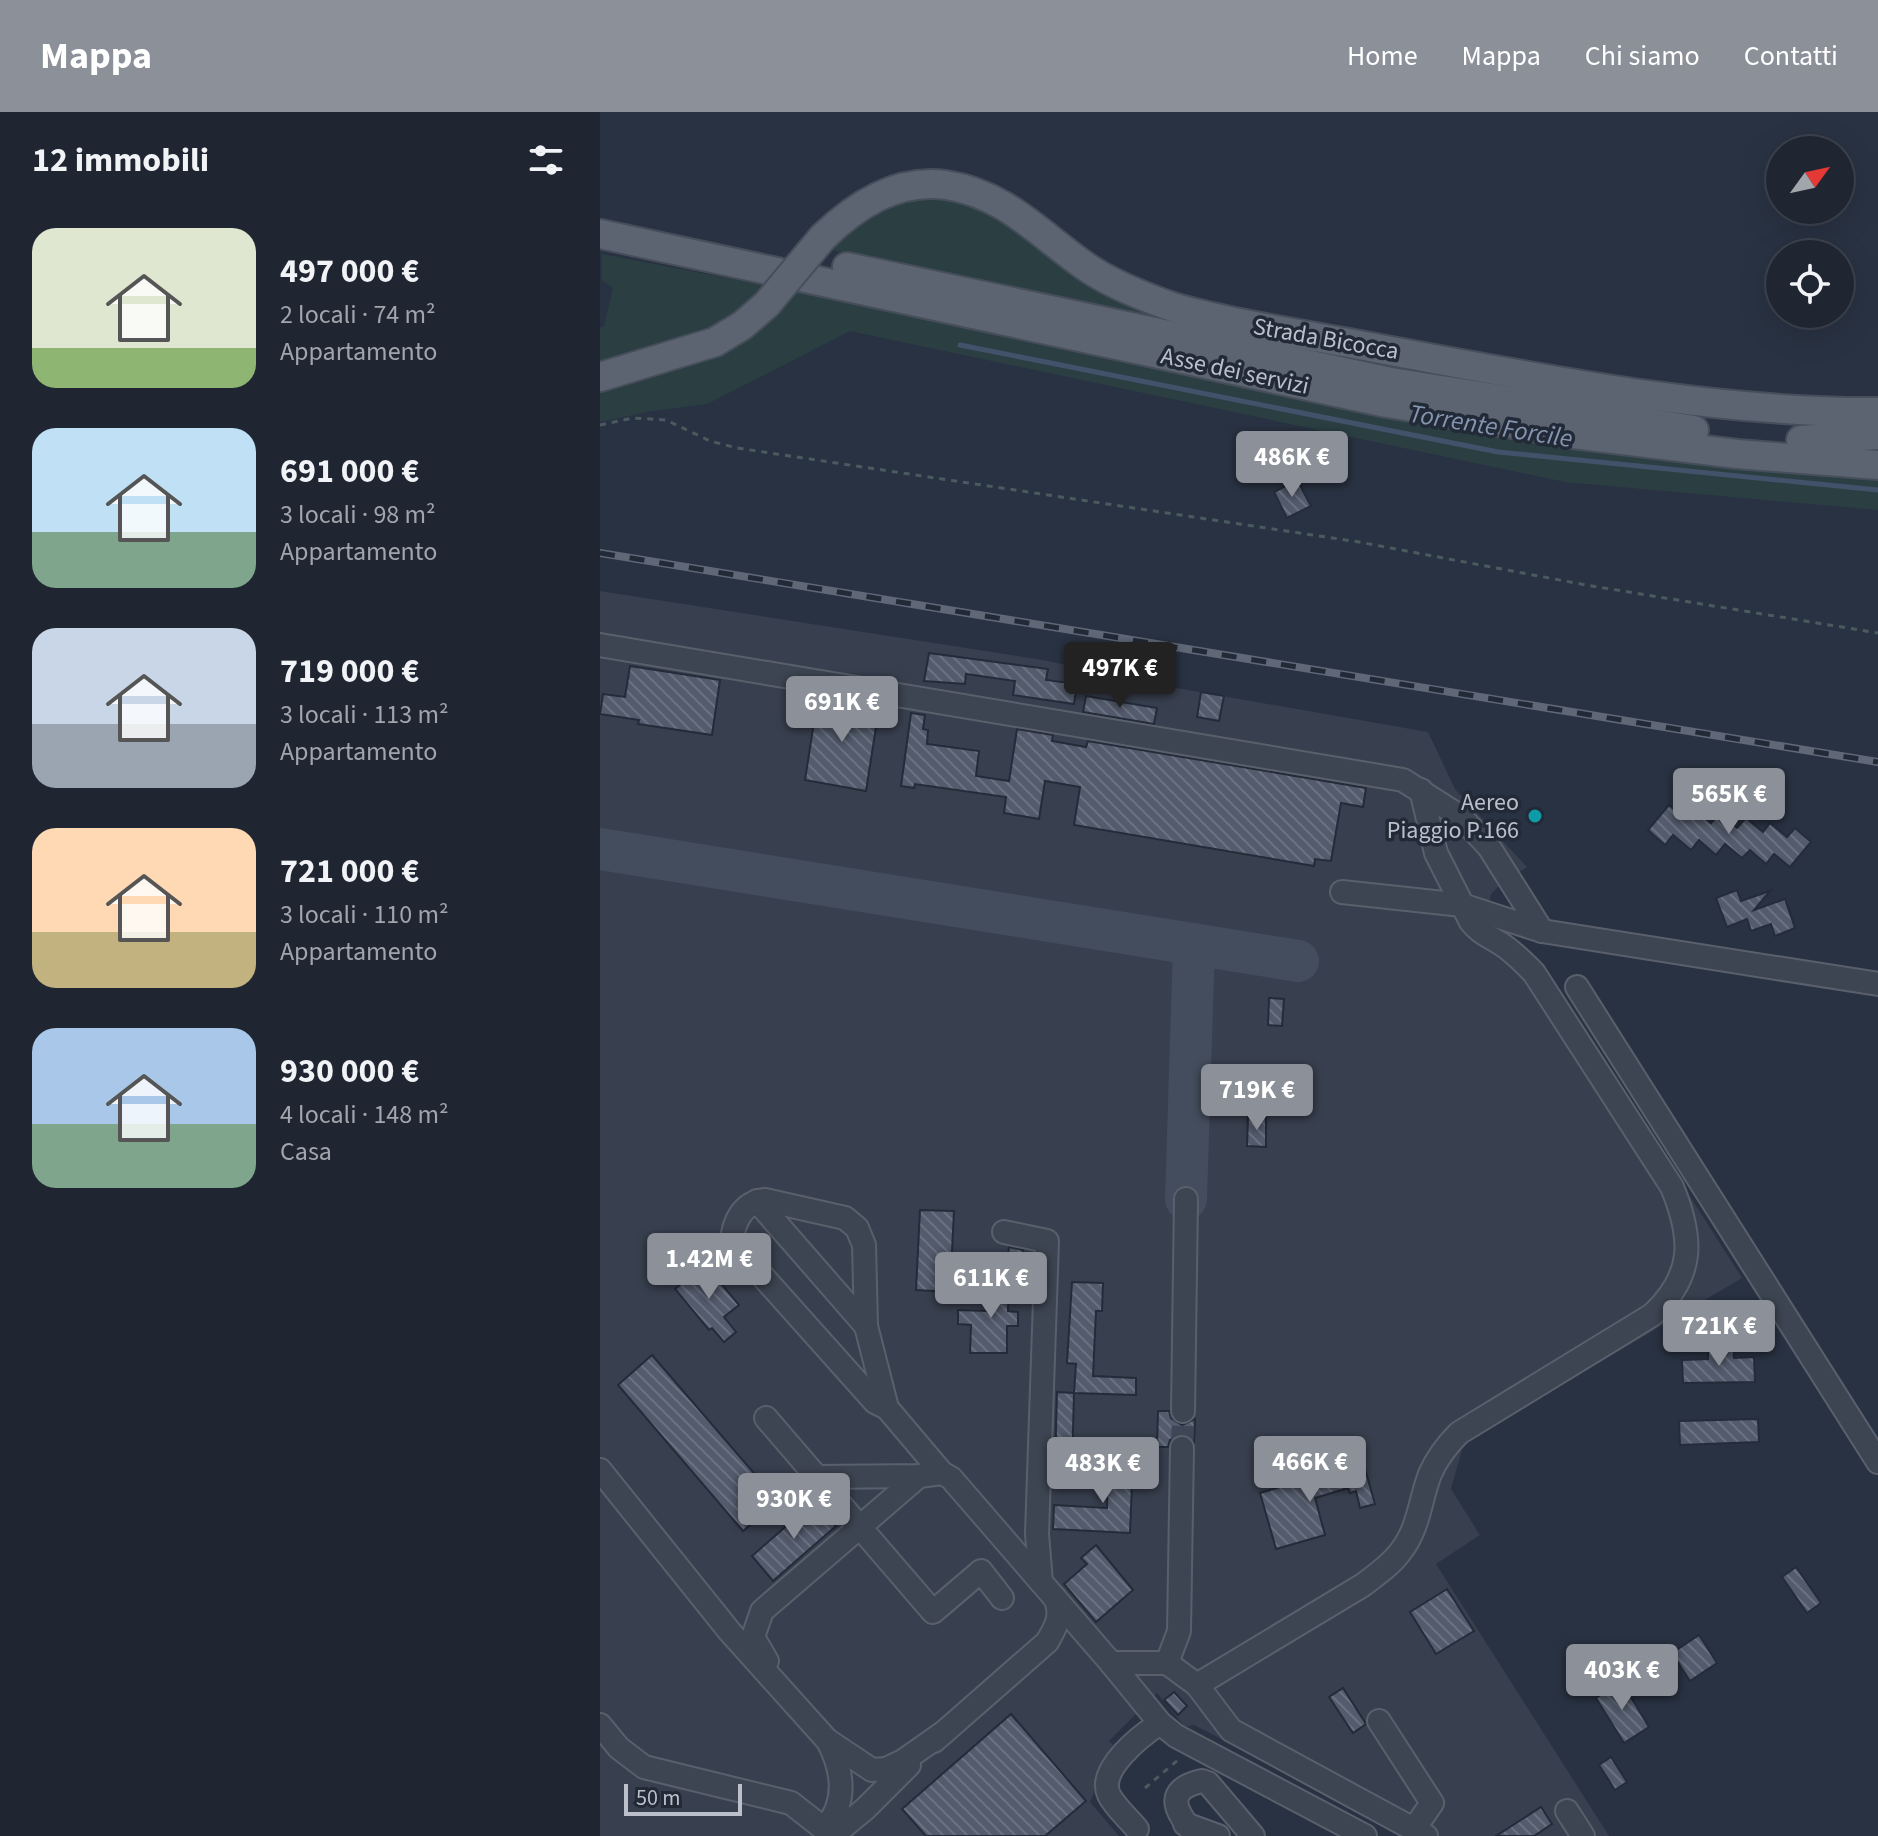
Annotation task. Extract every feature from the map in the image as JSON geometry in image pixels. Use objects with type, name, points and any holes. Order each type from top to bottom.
[{"type":"main road","name":"Strada Bicocca","points":[[600,377],[715,342],[743,325],[767,304],[823,237],[840,220],[874,196],[908,186],[942,185],[975,191],[1002,203],[1087,267],[1124,288],[1181,310],[1580,386],[1744,406],[1878,412]]},
{"type":"main road","name":"Asse dei servizi","points":[[600,215],[1391,382],[1712,432],[1878,445]]},
{"type":"main road","name":"Asse dei servizi","points":[[600,234],[1387,403],[1587,436],[1737,454],[1878,465]]},
{"type":"main road","points":[[1801,440],[1878,435]]},
{"type":"street","points":[[600,245],[684,261],[722,260]]},
{"type":"street","points":[[600,645],[1403,780],[1461,817],[1489,847],[1542,931]]},
{"type":"street","points":[[1197,1685],[1363,1585],[1384,1569],[1401,1552],[1415,1527],[1430,1475],[1442,1450],[1459,1433],[1652,1315],[1667,1302],[1681,1279],[1688,1245],[1685,1219],[1672,1187],[1534,973],[1499,942],[1478,931],[1436,853],[1421,790]]},
{"type":"street","points":[[1342,892],[1462,905],[1542,931],[1878,984]]},
{"type":"street","points":[[1577,987],[1878,1462]]},
{"type":"street","points":[[1183,1411],[1186,1199]]},
{"type":"street","points":[[887,1408],[866,1326],[864,1245],[857,1228],[845,1218],[765,1200],[757,1201],[741,1212],[733,1227],[732,1242],[875,1402],[887,1408],[942,1473],[951,1478],[1160,1723],[1176,1736],[1362,1835]]},
{"type":"street","points":[[757,1201],[866,1326]]},
{"type":"street","points":[[830,1833],[865,1809],[943,1733],[1047,1642],[1057,1627],[1059,1617],[1048,1590],[1037,1534],[1047,1241],[1004,1232]]},
{"type":"street","points":[[766,1418],[933,1612],[981,1571],[1002,1598]]},
{"type":"street","points":[[1167,1663],[1179,1631],[1182,1448]]},
{"type":"street","points":[[600,1470],[721,1607],[734,1615],[762,1611],[919,1476]]},
{"type":"street","points":[[817,1477],[942,1473]]},
{"type":"street","points":[[625,1499],[730,1632],[827,1740],[838,1761],[841,1786],[839,1809],[830,1833]]},
{"type":"street","points":[[1004,1539],[1020,1547],[1034,1540],[1037,1534]]},
{"type":"street","points":[[762,1611],[753,1637],[793,1699]]},
{"type":"street","points":[[1047,1642],[1063,1636],[1078,1636],[1104,1655],[1167,1663],[1197,1685],[1231,1730],[1420,1832],[1432,1803],[1379,1721]]},
{"type":"street","points":[[1137,1829],[1108,1792],[1108,1778],[1132,1743],[1160,1723]]},
{"type":"street","points":[[600,1725],[619,1748],[644,1767],[791,1803],[830,1833]]},
{"type":"street","points":[[827,1740],[872,1770],[886,1769],[903,1761],[943,1733]]},
{"type":"street","points":[[1218,1836],[1190,1830],[1176,1812],[1176,1797],[1192,1784],[1208,1783],[1253,1836]]},
{"type":"street","points":[[865,1809],[862,1826],[867,1836]]},
{"type":"street","points":[[1567,1811],[1583,1836]]},
{"type":"path","points":[[600,425],[633,418],[666,420],[710,441],[749,450],[1359,542],[1586,585],[1878,633]]},
{"type":"shaded area","points":[[600,591],[1043,660],[1148,683],[1428,732],[1455,789],[1527,867],[1491,894],[1484,922],[1515,938],[1539,959],[1742,1278],[1464,1443],[1451,1489],[1480,1535],[1436,1564],[1609,1836],[1413,1836],[1194,1725],[1185,1727],[1157,1693],[1109,1741],[1113,1745],[1090,1802],[1119,1836],[600,1836]]},
{"type":"green space","points":[[940,197],[971,202],[1120,295],[1822,421],[1819,428],[1693,416],[1444,378],[1196,330],[827,249],[878,211],[904,201]]},
{"type":"green space","points":[[602,254],[769,286],[1383,418],[1638,458],[1878,479],[1878,510],[1565,482],[850,331],[707,404],[600,422],[600,390],[708,335],[600,369],[600,328],[604,326],[613,288],[602,280]]},
{"type":"building","points":[[1297,480],[1311,506],[1287,518],[1274,492]]},
{"type":"building","points":[[929,653],[1048,669],[1046,680],[1077,684],[1074,704],[1013,695],[1015,681],[966,674],[965,684],[924,681]]},
{"type":"building","points":[[630,666],[720,680],[712,735],[638,724],[639,720],[600,714],[603,694],[625,697]]},
{"type":"building","points":[[1201,692],[1224,696],[1219,721],[1197,717]]},
{"type":"building","points":[[818,696],[879,708],[866,791],[805,780]]},
{"type":"building","points":[[1086,696],[1157,708],[1154,724],[1083,712]]},
{"type":"building","points":[[911,713],[925,715],[923,729],[928,730],[927,744],[979,751],[976,776],[1009,781],[1017,729],[1053,735],[1052,741],[1086,747],[1088,741],[1366,788],[1363,807],[1341,803],[1331,861],[1315,859],[1314,866],[1074,825],[1080,787],[1045,781],[1039,819],[1004,813],[1006,797],[915,784],[914,788],[901,786]]},
{"type":"building","points":[[1669,805],[1685,818],[1693,808],[1711,823],[1719,814],[1737,828],[1746,818],[1763,832],[1770,823],[1787,837],[1795,828],[1811,842],[1790,867],[1774,854],[1766,864],[1750,850],[1742,858],[1725,844],[1716,855],[1699,840],[1691,850],[1673,835],[1665,845],[1648,830]]},
{"type":"building","points":[[1737,890],[1741,901],[1770,891],[1754,910],[1785,899],[1795,928],[1775,936],[1771,924],[1751,931],[1747,919],[1727,927],[1716,898]]},
{"type":"building","points":[[1269,998],[1284,999],[1282,1026],[1268,1025]]},
{"type":"building","points":[[1248,1117],[1266,1118],[1266,1147],[1247,1146]]},
{"type":"building","points":[[920,1210],[954,1211],[950,1292],[916,1290]]},
{"type":"building","points":[[1009,1247],[1023,1250],[1021,1272],[1006,1270]]},
{"type":"building","points":[[705,1264],[739,1305],[724,1317],[736,1332],[724,1342],[712,1328],[709,1330],[675,1289]]},
{"type":"building","points":[[988,1276],[1009,1277],[1008,1311],[1018,1312],[1018,1326],[1007,1326],[1007,1353],[970,1353],[971,1325],[958,1324],[958,1310],[987,1311]]},
{"type":"building","points":[[1072,1282],[1103,1283],[1102,1311],[1096,1311],[1093,1376],[1136,1378],[1136,1395],[1074,1393],[1076,1364],[1067,1363]]},
{"type":"building","points":[[1733,1345],[1734,1358],[1754,1357],[1755,1382],[1683,1383],[1682,1360],[1708,1359],[1708,1346]]},
{"type":"building","points":[[652,1355],[778,1501],[743,1531],[618,1385]]},
{"type":"building","points":[[1057,1392],[1074,1393],[1072,1467],[1055,1466]]},
{"type":"building","points":[[1158,1411],[1169,1411],[1171,1418],[1182,1425],[1195,1419],[1194,1442],[1181,1434],[1170,1440],[1168,1447],[1157,1447]]},
{"type":"building","points":[[1758,1419],[1759,1442],[1680,1445],[1679,1421]]},
{"type":"building","points":[[1108,1459],[1133,1460],[1130,1533],[1053,1529],[1054,1505],[1107,1508]]},
{"type":"building","points":[[1363,1462],[1375,1504],[1360,1508],[1356,1491],[1350,1493],[1348,1488],[1315,1498],[1325,1535],[1276,1549],[1260,1493]]},
{"type":"building","points":[[815,1501],[836,1526],[773,1581],[752,1556]]},
{"type":"building","points":[[1096,1545],[1133,1590],[1096,1622],[1064,1584],[1087,1564],[1081,1558]]},
{"type":"building","points":[[1796,1567],[1821,1603],[1807,1613],[1782,1577]]},
{"type":"building","points":[[1447,1589],[1474,1631],[1436,1654],[1410,1612]]},
{"type":"building","points":[[1699,1635],[1717,1663],[1690,1681],[1672,1653]]},
{"type":"building","points":[[1621,1681],[1649,1727],[1624,1743],[1596,1698]]},
{"type":"building","points":[[1343,1688],[1366,1724],[1353,1733],[1329,1697]]},
{"type":"building","points":[[1174,1692],[1187,1706],[1178,1715],[1164,1700]]},
{"type":"building","points":[[1011,1714],[1086,1801],[1045,1836],[926,1836],[902,1809]]},
{"type":"building","points":[[1611,1757],[1627,1782],[1615,1790],[1599,1765]]},
{"type":"building","points":[[1541,1807],[1552,1824],[1534,1836],[1496,1836]]},
{"type":"waterway","name":"Torrente Forcile","points":[[960,345],[1498,452],[1878,490]]},
{"type":"taxiway","points":[[600,849],[1298,961]]},
{"type":"taxiway","points":[[1186,1199],[1194,944]]},
{"type":"tunnel","points":[[1182,1448],[1183,1411]]},
{"type":"railway","points":[[600,553],[1878,762]]},
{"type":"place","name":"Aereo Piaggio P.166","points":[[1535,816]]}]
